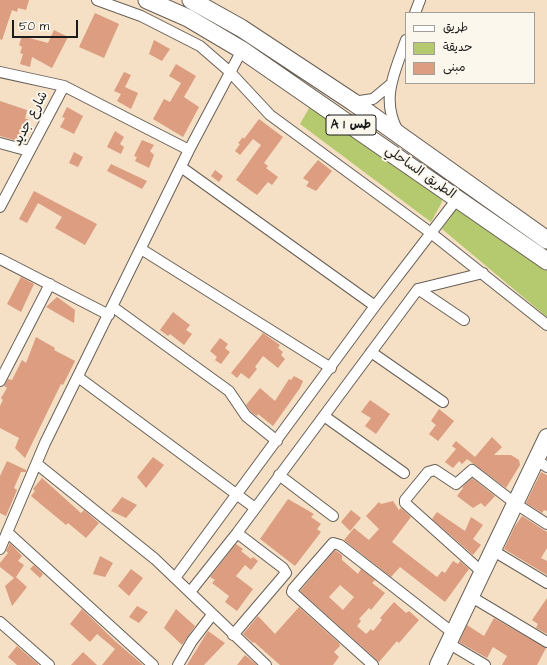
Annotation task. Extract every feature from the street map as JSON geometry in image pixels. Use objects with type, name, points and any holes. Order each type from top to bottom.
[{"type":"highway","name":"الطريق الساحلي","points":[[147,0],[188,18],[242,50],[547,262]]},
{"type":"highway","name":"الطريق الساحلي","points":[[191,0],[240,28],[353,102],[547,240]]},
{"type":"main road","points":[[438,665],[492,550],[516,504],[541,464],[547,437]]},
{"type":"street","points":[[97,0],[141,16],[200,46],[230,72],[270,115],[431,232],[547,325]]},
{"type":"street","points":[[415,12],[420,0]]},
{"type":"street","points":[[400,134],[390,116],[388,107],[391,84],[405,43]]},
{"type":"street","points":[[0,549],[46,443],[189,150],[242,50]]},
{"type":"street","points":[[0,72],[64,86],[189,150]]},
{"type":"street","points":[[353,102],[373,99],[391,84]]},
{"type":"street","name":"شارع جديد","points":[[0,207],[64,86]]},
{"type":"street","points":[[0,143],[29,151]]},
{"type":"street","points":[[181,167],[375,306]]},
{"type":"street","points":[[175,578],[331,368],[375,306],[457,199]]},
{"type":"street","points":[[141,249],[331,368]]},
{"type":"street","points":[[0,259],[50,284],[111,311],[229,391],[246,416],[277,441]]},
{"type":"street","points":[[190,592],[256,508],[418,289],[483,273]]},
{"type":"street","points":[[0,381],[50,284]]},
{"type":"street","points":[[418,289],[464,320]]},
{"type":"street","points":[[371,352],[443,402]]},
{"type":"street","points":[[78,378],[256,508]]},
{"type":"street","points":[[324,416],[404,473]]},
{"type":"street","points":[[37,464],[155,559],[266,665]]},
{"type":"street","points":[[482,572],[404,501],[430,471],[435,470],[456,484],[471,470],[516,504],[547,524]]},
{"type":"street","points":[[279,475],[333,516]]},
{"type":"street","points":[[8,532],[153,665]]},
{"type":"street","points":[[233,635],[286,573],[284,568],[237,533]]},
{"type":"street","points":[[373,665],[292,592],[333,543],[340,545],[450,638],[485,665]]},
{"type":"street","points":[[492,550],[547,583]]},
{"type":"street","points":[[470,596],[547,642]]},
{"type":"street","points":[[178,665],[192,641],[212,615]]},
{"type":"street","points":[[0,622],[48,665]]},
{"type":"green space","points":[[312,103],[441,197],[442,202],[431,222],[300,124]]},
{"type":"green space","points":[[460,208],[547,268],[547,317],[442,229],[455,211]]},
{"type":"building","points":[[0,0],[29,0],[26,10],[18,8],[17,12],[12,10],[2,40],[0,39]]},
{"type":"building","points":[[95,13],[119,24],[104,58],[79,47]]},
{"type":"building","points":[[54,30],[68,37],[52,68],[32,57],[30,67],[20,64],[23,54],[20,53],[22,47],[19,45],[22,36],[48,43]]},
{"type":"building","points":[[154,40],[170,49],[162,61],[149,54]]},
{"type":"building","points":[[176,64],[196,76],[184,97],[199,107],[183,137],[153,119],[164,99],[170,102],[181,83],[169,76]]},
{"type":"building","points":[[124,72],[131,75],[125,87],[138,93],[131,109],[117,101],[121,94],[114,91]]},
{"type":"building","points":[[0,101],[27,110],[25,119],[28,119],[21,142],[0,136]]},
{"type":"building","points":[[67,107],[83,116],[74,134],[60,127],[65,118],[62,117]]},
{"type":"building","points":[[259,119],[283,137],[264,163],[268,166],[266,168],[278,177],[272,185],[268,182],[257,195],[236,180],[261,145],[253,139],[240,155],[235,151],[240,144],[238,143],[243,137],[244,139]]},
{"type":"building","points":[[115,131],[124,137],[120,144],[124,147],[121,154],[107,147]]},
{"type":"building","points":[[142,140],[154,145],[150,151],[154,155],[149,168],[135,161],[137,157],[134,156]]},
{"type":"building","points":[[74,152],[83,157],[78,167],[69,163]]},
{"type":"building","points":[[318,160],[332,171],[316,191],[306,186],[309,182],[303,178]]},
{"type":"building","points":[[111,164],[147,181],[142,189],[107,171]]},
{"type":"building","points":[[215,170],[223,176],[219,182],[211,176]]},
{"type":"building","points":[[34,191],[97,224],[85,245],[55,228],[62,217],[38,203],[27,223],[19,219]]},
{"type":"building","points":[[21,277],[34,284],[21,312],[7,304]]},
{"type":"building","points":[[57,297],[75,310],[74,323],[46,307]]},
{"type":"building","points":[[173,312],[190,325],[186,330],[192,334],[184,345],[170,334],[168,336],[160,330]]},
{"type":"building","points":[[263,333],[280,345],[278,348],[283,352],[281,355],[285,359],[278,368],[263,356],[255,367],[257,369],[249,379],[241,373],[237,378],[231,373]]},
{"type":"building","points":[[36,337],[55,348],[54,350],[75,361],[63,385],[61,384],[25,458],[15,448],[19,438],[0,428],[0,406],[3,400],[1,398],[7,388],[4,386],[8,379],[12,380],[22,360],[26,363]]},
{"type":"building","points":[[220,338],[228,344],[225,348],[230,352],[221,364],[215,360],[217,357],[210,351]]},
{"type":"building","points":[[294,376],[303,381],[300,388],[273,426],[258,414],[257,416],[251,412],[246,405],[260,388],[275,401],[289,379],[291,380]]},
{"type":"building","points":[[370,400],[390,414],[376,434],[365,426],[371,418],[361,412]]},
{"type":"building","points":[[439,409],[454,421],[438,441],[429,434],[436,425],[431,421]]},
{"type":"building","points":[[492,437],[502,447],[494,455],[511,455],[519,460],[520,465],[506,488],[467,459],[462,464],[459,461],[453,468],[445,462],[456,449],[452,446],[456,441],[475,457]]},
{"type":"building","points":[[153,457],[164,465],[146,488],[137,477]]},
{"type":"building","points":[[7,461],[26,470],[26,472],[21,472],[14,488],[17,490],[6,516],[0,513],[0,476]]},
{"type":"building","points":[[541,472],[547,475],[547,511],[544,510],[542,513],[526,503]]},
{"type":"building","points":[[42,478],[81,513],[84,510],[99,523],[86,538],[68,523],[66,525],[31,496],[35,491],[33,489]]},
{"type":"building","points":[[472,478],[495,496],[485,507],[481,503],[473,508],[457,496],[463,488],[462,487]]},
{"type":"building","points":[[122,497],[137,505],[126,518],[111,511]]},
{"type":"building","points":[[288,499],[314,514],[311,517],[321,524],[317,529],[321,532],[295,566],[260,539]]},
{"type":"building","points":[[393,501],[399,510],[401,508],[411,517],[392,542],[437,577],[442,571],[445,573],[453,561],[458,564],[460,561],[469,569],[445,602],[400,567],[391,577],[344,540],[354,528],[369,540],[379,529],[366,516],[379,502],[381,504]]},
{"type":"building","points":[[351,510],[361,518],[350,531],[341,522]]},
{"type":"building","points":[[437,512],[465,531],[471,517],[483,525],[473,539],[481,545],[473,555],[432,519]]},
{"type":"building","points":[[522,516],[547,532],[547,548],[541,558],[547,561],[547,575],[504,549],[515,526]]},
{"type":"building","points":[[10,543],[22,556],[18,561],[24,565],[16,577],[27,587],[12,606],[5,586],[14,578],[0,567],[0,563],[8,553],[6,551]]},
{"type":"building","points":[[236,544],[243,549],[241,551],[251,559],[253,557],[258,561],[251,570],[245,565],[236,576],[253,589],[237,611],[225,602],[229,596],[212,583],[215,580],[210,577]]},
{"type":"building","points":[[335,550],[342,555],[342,560],[358,574],[361,569],[375,580],[372,583],[385,593],[371,610],[369,608],[359,619],[361,621],[357,626],[366,634],[371,629],[373,631],[382,620],[380,618],[394,602],[406,613],[409,611],[419,620],[399,643],[397,641],[379,662],[300,591]],"holes":[[[340,585],[354,597],[343,610],[329,597]]]},
{"type":"building","points":[[100,556],[113,563],[105,577],[93,574]]},
{"type":"building","points":[[34,565],[43,574],[40,578],[30,569]]},
{"type":"building","points":[[131,569],[143,578],[129,596],[118,586]]},
{"type":"building","points":[[547,598],[547,634],[536,628],[538,624],[532,620]]},
{"type":"building","points":[[137,606],[148,612],[139,623],[129,617]]},
{"type":"building","points":[[299,607],[339,643],[340,646],[334,652],[339,657],[333,665],[280,665],[243,634],[258,616],[275,634]]},
{"type":"building","points":[[82,609],[115,641],[143,665],[102,665],[115,649],[97,634],[90,642],[70,624]]},
{"type":"building","points":[[176,609],[195,626],[182,645],[164,628]]},
{"type":"building","points":[[494,618],[546,648],[537,665],[502,665],[507,656],[493,647],[487,658],[459,642],[467,625],[484,636]]},
{"type":"building","points":[[208,631],[225,643],[204,665],[187,665]]},
{"type":"building","points":[[17,646],[38,665],[17,665],[8,657]]},
{"type":"building","points":[[83,652],[97,665],[71,665]]},
{"type":"building","points":[[245,655],[257,665],[237,665]]}]
